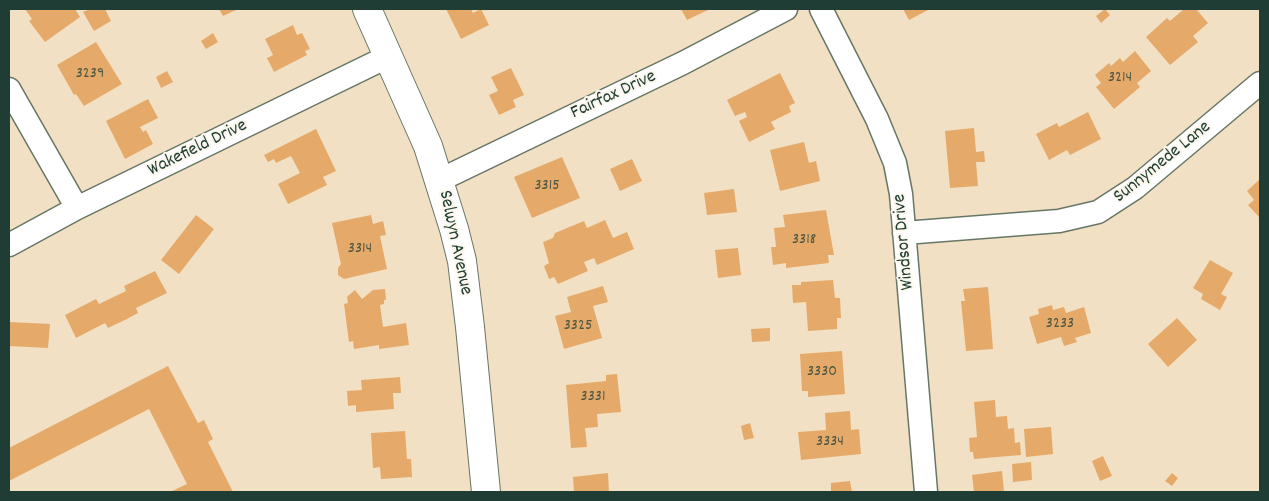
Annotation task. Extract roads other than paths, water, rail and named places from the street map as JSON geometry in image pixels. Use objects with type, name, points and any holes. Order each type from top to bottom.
[{"type":"street","name":"Selwyn Avenue","points":[[366,9],[422,130],[449,209],[462,261],[486,492]]},
{"type":"street","name":"Fairfax Drive","points":[[440,180],[683,63],[786,9]]},
{"type":"street","name":"Windsor Drive","points":[[821,9],[890,148],[902,194],[926,492]]},
{"type":"street","name":"Wakefield Drive","points":[[9,245],[77,208],[389,56]]},
{"type":"street","name":"Sunnymede Lane","points":[[904,234],[1059,221],[1098,212],[1135,188],[1260,83]]},
{"type":"street","points":[[9,89],[77,208]]}]
